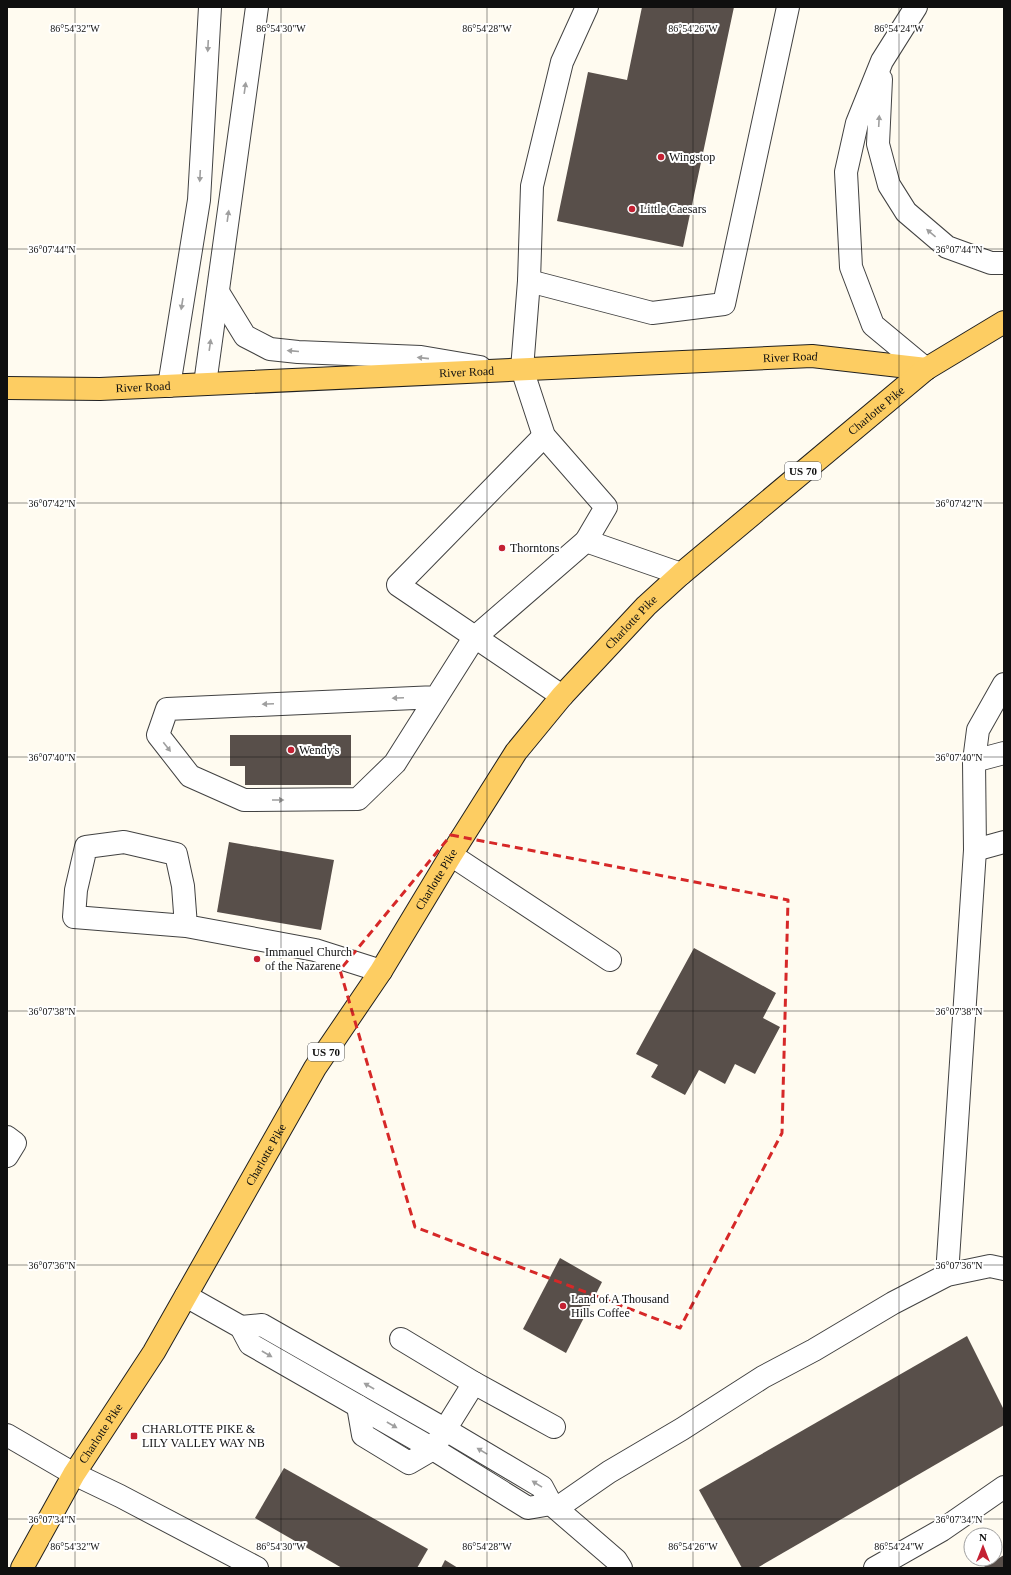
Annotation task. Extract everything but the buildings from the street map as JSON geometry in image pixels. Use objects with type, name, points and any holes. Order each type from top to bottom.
[{"type":"main road","name":"Charlotte Pike","points":[[22,1568],[74,1474],[154,1352],[315,1068],[381,971],[450,855],[516,752],[562,696],[646,606],[681,574],[926,369],[1004,322]]},
{"type":"main road","name":"River Road","points":[[7,388],[100,389],[812,356],[926,369]]},
{"type":"lane","points":[[169,386],[199,200],[210,7]]},
{"type":"lane","points":[[205,384],[257,7]]},
{"type":"lane","points":[[437,697],[167,709],[158,735],[190,776],[244,800],[358,799],[394,763],[437,697],[474,638],[586,541],[606,507],[544,436],[513,370],[529,280],[532,186],[562,62],[587,7]]},
{"type":"lane","points":[[529,280],[652,312],[724,304],[788,7]]},
{"type":"lane","points":[[916,7],[882,62],[857,123],[846,172],[851,267],[873,325],[926,369]]},
{"type":"lane","points":[[882,62],[878,144],[889,185],[906,212],[947,247],[991,263],[1004,263]]},
{"type":"lane","points":[[218,292],[245,336],[270,349],[298,352],[421,357],[513,370]]},
{"type":"lane","points":[[544,436],[398,585],[474,638],[562,696]]},
{"type":"lane","points":[[586,541],[681,574]]},
{"type":"lane","points":[[947,1275],[975,850],[974,761],[978,730],[1004,684]]},
{"type":"lane","points":[[974,761],[1004,753]]},
{"type":"lane","points":[[186,926],[183,886],[176,854],[124,842],[86,847],[76,890],[74,917],[186,926],[315,950],[381,971]]},
{"type":"lane","points":[[975,850],[1004,842]]},
{"type":"lane","points":[[450,855],[610,960]]},
{"type":"lane","points":[[7,1137],[15,1143],[7,1156]]},
{"type":"lane","points":[[186,1296],[241,1327],[250,1344],[434,1449],[528,1508],[554,1506],[682,1429],[763,1377],[814,1350],[893,1302],[947,1275],[990,1266],[1004,1269]]},
{"type":"lane","points":[[241,1327],[262,1325],[446,1430],[542,1487],[554,1506],[616,1560],[621,1568]]},
{"type":"lane","points":[[401,1339],[474,1383],[554,1427]]},
{"type":"lane","points":[[434,1449],[474,1383]]},
{"type":"lane","points":[[7,1435],[74,1474],[120,1496],[246,1565]]},
{"type":"lane","points":[[875,1568],[942,1530],[1004,1487]]},
{"type":"highlighted area","points":[[451,835],[788,900],[782,1133],[680,1328],[415,1227],[340,970]]},
{"type":"place","name":"Wingstop","points":[[661,157]]},
{"type":"place","name":"Little Caesars","points":[[632,209]]},
{"type":"place","name":"Thorntons","points":[[502,548]]},
{"type":"place","name":"Wendy's","points":[[291,750]]},
{"type":"place","name":"Immanuel Church of the Nazarene","points":[[257,959]]},
{"type":"place","name":"Land of A Thousand Hills Coffee","points":[[563,1306]]},
{"type":"place","name":"CHARLOTTE PIKE & LILY VALLEY WAY NB","points":[[134,1436]]}]
